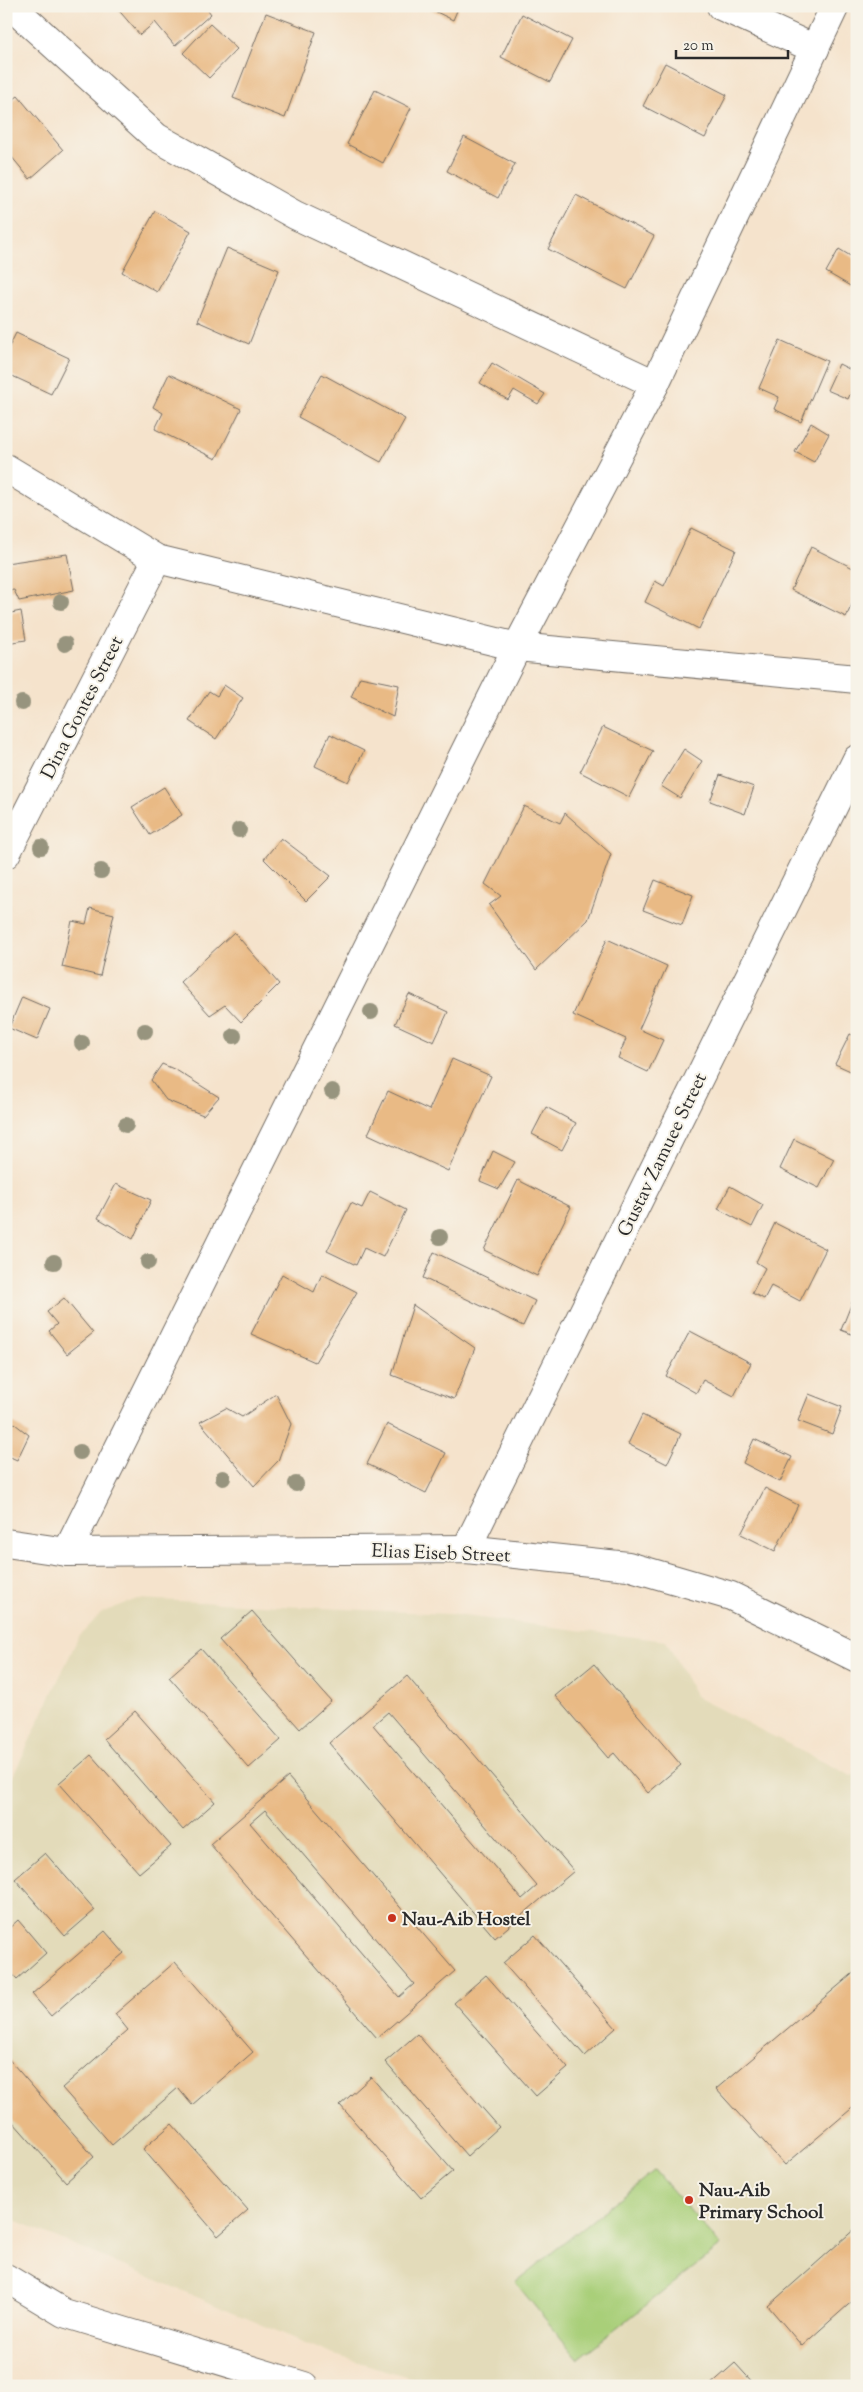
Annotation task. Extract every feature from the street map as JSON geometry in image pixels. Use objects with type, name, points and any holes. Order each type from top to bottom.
[{"type":"street","points":[[11,6],[156,137],[295,215],[655,384]]},
{"type":"street","points":[[721,6],[815,49]]},
{"type":"street","points":[[66,1552],[517,647],[655,384],[836,6]]},
{"type":"street","points":[[6,468],[157,559],[517,647],[857,679]]},
{"type":"street","name":"Dina Gontes Street","points":[[6,854],[157,559]]},
{"type":"street","name":"Gustav Zamuee Street","points":[[466,1549],[857,759]]},
{"type":"street","name":"Elias Eiseb Street","points":[[6,1543],[66,1552],[466,1549],[628,1566],[730,1596],[854,1651]]},
{"type":"street","points":[[6,2278],[64,2313],[304,2386]]},
{"type":"shaded area","name":"Nau-Aib Hostel","points":[[137,1599],[448,1614],[666,1641],[696,1697],[851,1776],[857,1773],[857,2386],[440,2386],[331,2354],[6,2216],[6,1791],[78,1638],[101,1613]]},
{"type":"green space","points":[[655,2170],[721,2246],[578,2359],[515,2282]]},
{"type":"building","points":[[115,6],[205,6],[211,14],[175,46],[155,22],[140,35]]},
{"type":"building","points":[[424,6],[459,6],[453,20]]},
{"type":"building","points":[[266,13],[316,32],[285,118],[233,98]]},
{"type":"building","points":[[522,14],[572,40],[550,82],[501,57]]},
{"type":"building","points":[[210,24],[237,49],[209,78],[183,53]]},
{"type":"building","points":[[665,63],[727,95],[705,138],[643,106]]},
{"type":"building","points":[[375,90],[411,108],[383,163],[347,144]]},
{"type":"building","points":[[18,96],[63,150],[30,179],[6,150],[6,105]]},
{"type":"building","points":[[464,137],[515,164],[498,198],[447,171]]},
{"type":"building","points":[[576,195],[654,236],[627,289],[548,249]]},
{"type":"building","points":[[155,211],[191,231],[157,292],[122,272]]},
{"type":"building","points":[[227,248],[279,270],[249,344],[197,321]]},
{"type":"building","points":[[839,249],[857,260],[857,279],[852,287],[826,272]]},
{"type":"building","points":[[16,333],[69,358],[51,394],[6,373],[6,353]]},
{"type":"building","points":[[780,340],[827,361],[801,422],[774,409],[779,397],[759,388]]},
{"type":"building","points":[[492,363],[545,394],[538,404],[514,390],[508,400],[480,383]]},
{"type":"building","points":[[839,364],[857,373],[857,379],[848,399],[827,390]]},
{"type":"building","points":[[169,374],[241,409],[216,459],[155,429],[163,413],[153,407]]},
{"type":"building","points":[[322,374],[405,419],[381,462],[298,417]]},
{"type":"building","points":[[811,423],[829,434],[814,462],[795,452]]},
{"type":"building","points":[[691,528],[736,550],[699,629],[645,602],[655,581],[664,586]]},
{"type":"building","points":[[811,547],[857,570],[857,594],[846,617],[791,590]]},
{"type":"building","points":[[67,554],[74,590],[19,601],[14,590],[6,591],[6,563]]},
{"type":"building","points":[[21,611],[26,640],[6,643],[6,614]]},
{"type":"building","points":[[360,677],[399,685],[393,717],[351,697]]},
{"type":"building","points":[[224,685],[243,698],[216,739],[189,721],[209,691],[217,696]]},
{"type":"building","points":[[603,727],[653,751],[629,797],[580,772]]},
{"type":"building","points":[[330,734],[364,751],[348,782],[315,766]]},
{"type":"building","points":[[684,749],[702,761],[680,798],[661,786]]},
{"type":"building","points":[[720,775],[754,787],[745,814],[710,801]]},
{"type":"building","points":[[164,787],[182,815],[150,835],[132,807]]},
{"type":"building","points":[[524,806],[560,823],[565,813],[611,854],[588,920],[536,970],[489,905],[501,896],[485,884]]},
{"type":"building","points":[[281,838],[331,876],[306,901],[264,859]]},
{"type":"building","points":[[655,880],[693,895],[682,925],[643,910]]},
{"type":"building","points":[[90,908],[114,914],[100,976],[62,967],[72,921],[86,924]]},
{"type":"building","points":[[234,932],[279,984],[241,1022],[225,1005],[210,1015],[180,982]]},
{"type":"building","points":[[607,939],[667,966],[639,1029],[663,1040],[648,1072],[618,1058],[626,1039],[573,1015]]},
{"type":"building","points":[[409,994],[448,1012],[434,1042],[395,1024]]},
{"type":"building","points":[[22,997],[50,1009],[37,1040],[9,1028]]},
{"type":"building","points":[[850,1034],[857,1037],[857,1074],[835,1064]]},
{"type":"building","points":[[452,1059],[491,1076],[448,1171],[368,1134],[388,1091],[429,1110]]},
{"type":"building","points":[[162,1064],[176,1070],[219,1097],[203,1115],[166,1100],[151,1080]]},
{"type":"building","points":[[546,1107],[576,1123],[562,1150],[532,1134]]},
{"type":"building","points":[[794,1139],[834,1159],[819,1188],[780,1169]]},
{"type":"building","points":[[493,1151],[515,1162],[499,1189],[480,1181]]},
{"type":"building","points":[[518,1180],[571,1207],[537,1276],[484,1250]]},
{"type":"building","points":[[116,1184],[151,1200],[133,1239],[98,1218]]},
{"type":"building","points":[[730,1186],[763,1205],[752,1227],[718,1209]]},
{"type":"building","points":[[370,1192],[406,1210],[383,1257],[364,1248],[356,1265],[327,1251],[351,1203],[362,1208]]},
{"type":"building","points":[[775,1223],[826,1249],[800,1301],[771,1286],[764,1299],[752,1293],[765,1268],[756,1262]]},
{"type":"building","points":[[434,1252],[535,1301],[523,1326],[423,1278]]},
{"type":"building","points":[[282,1274],[314,1292],[322,1274],[357,1292],[315,1362],[251,1334]]},
{"type":"building","points":[[64,1298],[93,1333],[67,1354],[49,1331],[57,1324],[47,1312]]},
{"type":"building","points":[[853,1300],[857,1302],[857,1336],[841,1330]]},
{"type":"building","points":[[413,1305],[475,1348],[454,1399],[392,1375]]},
{"type":"building","points":[[690,1331],[751,1363],[734,1396],[703,1380],[696,1393],[666,1376]]},
{"type":"building","points":[[276,1394],[291,1424],[278,1461],[254,1486],[200,1422],[226,1408],[242,1417]]},
{"type":"building","points":[[809,1394],[842,1407],[832,1434],[798,1421]]},
{"type":"building","points":[[642,1415],[681,1434],[667,1464],[628,1444]]},
{"type":"building","points":[[6,1417],[29,1435],[17,1460],[6,1455]]},
{"type":"building","points":[[387,1424],[446,1453],[426,1493],[367,1464]]},
{"type":"building","points":[[754,1439],[792,1457],[780,1482],[743,1463]]},
{"type":"building","points":[[765,1488],[798,1505],[775,1551],[741,1534]]},
{"type":"building","points":[[252,1611],[331,1701],[300,1729],[220,1639]]},
{"type":"building","points":[[201,1649],[281,1740],[249,1768],[169,1677]]},
{"type":"building","points":[[594,1664],[681,1765],[648,1793],[614,1753],[608,1758],[555,1696]]},
{"type":"building","points":[[407,1676],[574,1871],[495,1938],[329,1743]],"holes":[[[388,1712],[537,1886],[522,1899],[373,1725]]]},
{"type":"building","points":[[135,1711],[215,1802],[183,1830],[104,1739]]},
{"type":"building","points":[[91,1755],[171,1846],[139,1873],[59,1783]]},
{"type":"building","points":[[288,1777],[455,1971],[377,2038],[210,1844]],"holes":[[[265,1810],[414,1984],[399,1997],[250,1823]]]},
{"type":"building","points":[[45,1853],[95,1910],[65,1936],[15,1879]]},
{"type":"building","points":[[18,1920],[46,1953],[17,1979],[6,1967],[6,1931]]},
{"type":"building","points":[[105,1931],[124,1953],[51,2016],[32,1994]]},
{"type":"building","points":[[535,1935],[616,2028],[585,2056],[503,1963]]},
{"type":"building","points":[[175,1962],[253,2052],[192,2105],[178,2088],[112,2145],[62,2088],[128,2030],[115,2014]]},
{"type":"building","points":[[857,1970],[857,2104],[785,2165],[716,2089]]},
{"type":"building","points":[[486,1975],[568,2068],[536,2096],[454,2003]]},
{"type":"building","points":[[417,2034],[499,2127],[467,2156],[385,2062]]},
{"type":"building","points":[[6,2056],[94,2157],[66,2182],[6,2114]]},
{"type":"building","points":[[371,2077],[453,2171],[421,2198],[340,2105]]},
{"type":"building","points":[[172,2124],[248,2210],[218,2236],[143,2149]]},
{"type":"building","points":[[857,2227],[857,2297],[802,2346],[768,2306]]},
{"type":"building","points":[[735,2363],[756,2386],[709,2386]]},
{"type":"place","name":"Nau-Aib Hostel","points":[[392,1918]]},
{"type":"place","name":"Nau-Aib Primary School","points":[[689,2200]]}]
